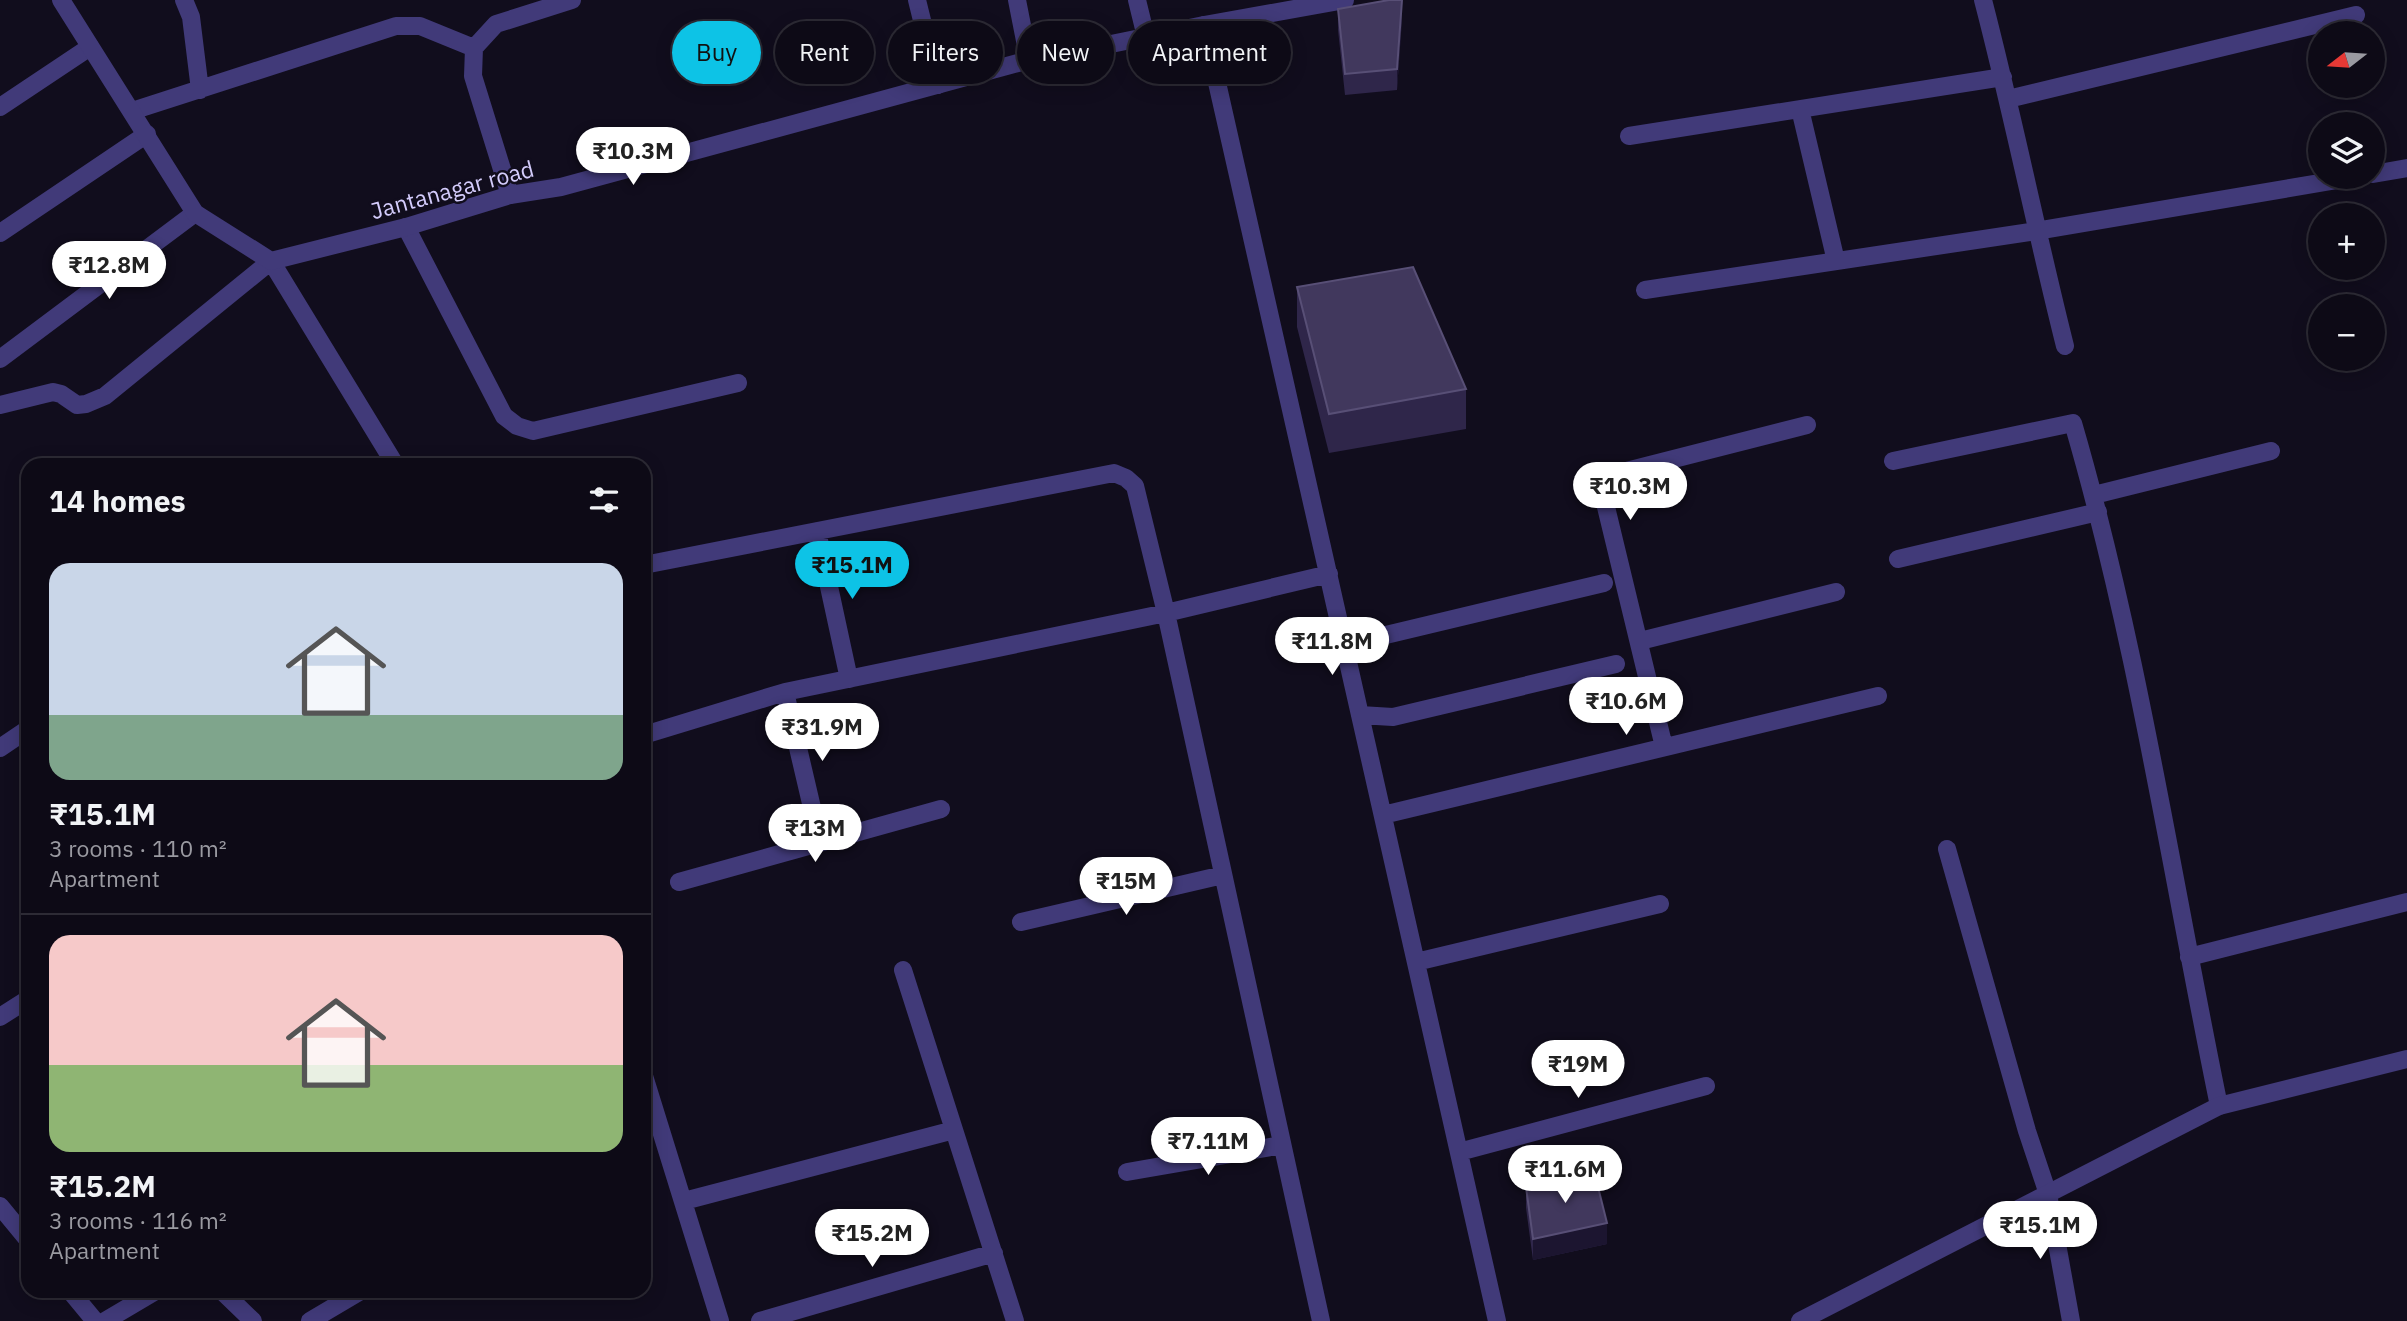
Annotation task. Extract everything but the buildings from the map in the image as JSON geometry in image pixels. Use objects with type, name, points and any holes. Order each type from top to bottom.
[{"type":"street","points":[[61,0],[195,213],[271,261],[392,458]]},
{"type":"street","points":[[184,0],[191,18],[200,90]]},
{"type":"street","points":[[510,195],[473,76],[474,48],[496,24],[572,0]]},
{"type":"street","points":[[917,0],[938,85]]},
{"type":"street","points":[[1017,0],[1021,21]]},
{"type":"street","points":[[1137,0],[1142,21]]},
{"type":"street","name":"Jantanagar road","points":[[1227,21],[1345,0]]},
{"type":"street","points":[[1983,0],[2064,346]]},
{"type":"street","points":[[2008,99],[2356,15]]},
{"type":"street","points":[[132,111],[396,26],[419,26],[474,48]]},
{"type":"street","points":[[0,107],[90,47]]},
{"type":"street","name":"Jantanagar road","points":[[271,261],[406,227],[510,195],[561,187],[1017,64]]},
{"type":"street","points":[[1629,136],[2003,77]]},
{"type":"street","points":[[1217,84],[1497,1321]]},
{"type":"street","points":[[1800,109],[1836,261]]},
{"type":"street","points":[[0,233],[147,134]]},
{"type":"street","points":[[2385,172],[2407,168]]},
{"type":"street","points":[[1645,290],[2036,231],[2308,185]]},
{"type":"street","points":[[0,359],[195,213]]},
{"type":"street","points":[[406,227],[504,416],[517,426],[533,431],[738,383]]},
{"type":"street","points":[[0,405],[53,392],[61,394],[76,405],[86,404],[104,396],[271,261]]},
{"type":"street","points":[[1893,461],[2073,423],[2096,504],[2138,699],[2219,1106]]},
{"type":"street","points":[[1664,747],[1599,478],[1807,425]]},
{"type":"street","points":[[1898,559],[2096,504],[2271,451]]},
{"type":"street","points":[[651,564],[1114,473],[1135,486],[1166,613],[1321,1321]]},
{"type":"street","points":[[817,531],[849,679]]},
{"type":"street","points":[[651,733],[785,692],[1166,613],[1328,573]]},
{"type":"street","points":[[1344,645],[1604,583]]},
{"type":"street","points":[[1640,641],[1836,592]]},
{"type":"street","points":[[1360,715],[1393,717],[1616,664]]},
{"type":"street","points":[[785,692],[820,842]]},
{"type":"street","points":[[1383,815],[1878,696]]},
{"type":"street","points":[[0,748],[21,734]]},
{"type":"street","points":[[679,882],[941,809]]},
{"type":"street","points":[[1947,849],[2026,1131],[2048,1194],[2071,1321]]},
{"type":"street","points":[[1021,922],[1223,875]]},
{"type":"street","points":[[2189,957],[2407,902]]},
{"type":"street","points":[[1416,962],[1660,904]]},
{"type":"street","points":[[903,970],[1015,1321]]},
{"type":"street","points":[[0,1017],[21,1004]]},
{"type":"street","points":[[1800,1321],[2219,1106],[2407,1059]]},
{"type":"street","points":[[1459,1152],[1706,1086]]},
{"type":"street","points":[[651,1098],[719,1321]]},
{"type":"street","points":[[684,1201],[954,1130]]},
{"type":"street","points":[[1127,1172],[1282,1145]]},
{"type":"street","points":[[0,1206],[21,1232]]},
{"type":"street","points":[[760,1321],[994,1253]]},
{"type":"street","points":[[76,1298],[95,1321]]},
{"type":"street","points":[[105,1321],[144,1298]]},
{"type":"street","points":[[229,1298],[253,1321]]},
{"type":"street","points":[[310,1321],[349,1298]]}]
